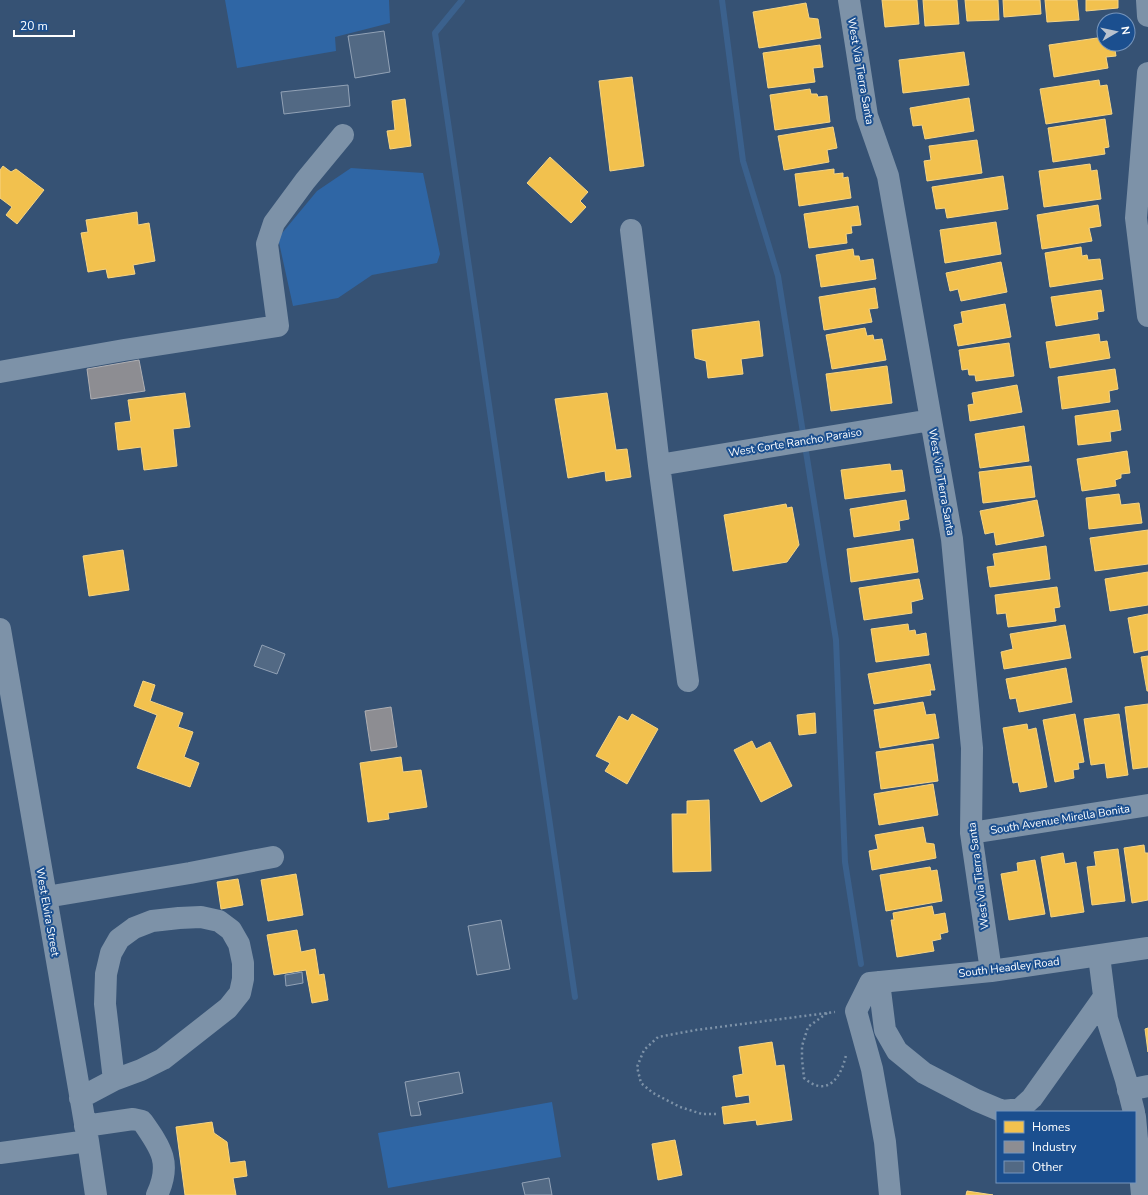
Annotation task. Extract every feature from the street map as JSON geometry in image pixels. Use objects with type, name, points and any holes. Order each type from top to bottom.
[{"type":"street","name":"West Via Tierra Santa","points":[[849,0],[867,116],[888,176],[952,540],[972,748],[971,833],[991,970]]},
{"type":"street","points":[[1147,0],[1148,16]]},
{"type":"street","points":[[1148,73],[1136,218],[1148,316]]},
{"type":"street","points":[[0,372],[124,350],[278,326],[267,244],[274,223],[305,180],[343,135]]},
{"type":"street","points":[[631,230],[659,465],[688,681]]},
{"type":"street","name":"West Corte Rancho Paraiso","points":[[659,465],[931,420]]},
{"type":"street","name":"West Elvira Street","points":[[0,629],[96,1195]]},
{"type":"street","name":"South Avenue Mirella Bonita","points":[[971,833],[1148,805]]},
{"type":"street","points":[[46,897],[190,874],[273,858]]},
{"type":"street","points":[[80,1098],[114,1080],[141,1070],[163,1059],[228,1008],[240,993],[243,979],[243,963],[239,944],[231,930],[219,921],[201,916],[152,921],[134,928],[119,939],[111,953],[106,974],[104,1004],[114,1080]]},
{"type":"street","name":"South Headley Road","points":[[875,982],[991,970],[1148,948]]},
{"type":"street","points":[[1099,956],[1107,1019],[1138,1088],[1134,1111]]},
{"type":"street","points":[[875,982],[885,1030],[896,1052],[924,1073],[976,1100],[1002,1111],[1020,1109],[1032,1098],[1104,997]]},
{"type":"street","points":[[875,982],[859,1005],[856,1012],[872,1069],[885,1142],[890,1195]]},
{"type":"street","points":[[0,1153],[86,1134],[133,1118],[142,1121],[160,1148],[165,1166],[163,1182],[157,1195]]},
{"type":"street","points":[[1136,1129],[1142,1195]]},
{"type":"path","points":[[716,1114],[702,1114],[680,1107],[653,1093],[641,1083],[637,1067],[644,1050],[658,1037],[688,1031],[827,1013],[859,1005]]},
{"type":"path","points":[[827,1013],[808,1027],[802,1046],[804,1078],[812,1086],[825,1086],[836,1080],[844,1064],[847,1050]]},
{"type":"shaded area","points":[[225,0],[389,0],[390,23],[335,37],[336,51],[237,68]]},
{"type":"shaded area","points":[[351,168],[423,173],[440,254],[437,263],[372,275],[338,298],[293,306],[278,238],[317,191]]},
{"type":"shaded area","points":[[552,1102],[561,1157],[388,1188],[378,1133]]},
{"type":"building: Homes","points":[[882,0],[917,0],[919,24],[885,27]]},
{"type":"building: Homes","points":[[923,0],[957,0],[959,24],[925,26]]},
{"type":"building: Homes","points":[[965,0],[998,0],[999,20],[967,21]]},
{"type":"building: Homes","points":[[1003,0],[1040,0],[1041,14],[1004,17]]},
{"type":"building: Homes","points":[[1045,0],[1077,0],[1079,20],[1047,22]]},
{"type":"building: Homes","points":[[1086,0],[1118,0],[1118,8],[1086,11]]},
{"type":"building: Homes","points":[[806,3],[809,18],[818,19],[821,38],[759,48],[753,12]]},
{"type":"building: Homes","points":[[1096,38],[1096,52],[1115,52],[1116,56],[1106,57],[1108,68],[1054,77],[1049,45]]},
{"type":"building: Homes","points":[[820,45],[823,67],[813,68],[815,82],[768,88],[763,53]]},
{"type":"building: Homes","points":[[964,52],[969,85],[903,93],[899,60]]},
{"type":"building: Homes","points":[[632,77],[644,166],[610,171],[599,81]]},
{"type":"building: Homes","points":[[1099,80],[1100,86],[1107,85],[1112,114],[1046,124],[1040,89]]},
{"type":"building: Homes","points":[[810,89],[811,94],[817,94],[818,97],[827,96],[830,122],[775,130],[770,95]]},
{"type":"building: Homes","points":[[969,98],[974,131],[925,139],[922,125],[913,126],[910,108]]},
{"type":"building: Homes","points":[[405,99],[411,146],[390,149],[387,131],[395,130],[392,101]]},
{"type":"building: Homes","points":[[1105,119],[1109,147],[1104,148],[1105,154],[1053,162],[1048,128]]},
{"type":"building: Homes","points":[[833,127],[837,148],[827,150],[829,162],[784,170],[778,136]]},
{"type":"building: Homes","points":[[977,140],[982,173],[927,181],[924,161],[931,160],[929,146]]},
{"type":"building: Homes","points":[[550,157],[588,192],[580,201],[586,207],[571,223],[527,183]]},
{"type":"building: Homes","points":[[1090,164],[1091,171],[1097,170],[1101,199],[1044,207],[1039,171]]},
{"type":"building: Homes","points":[[3,166],[11,172],[16,169],[44,190],[17,224],[6,215],[12,207],[0,198],[0,170]]},
{"type":"building: Homes","points":[[834,169],[834,174],[843,173],[843,178],[848,177],[851,198],[799,206],[795,174]]},
{"type":"building: Homes","points":[[1003,176],[1008,209],[947,218],[945,208],[936,209],[932,187]]},
{"type":"building: Homes","points":[[1098,205],[1101,226],[1089,228],[1092,241],[1042,249],[1037,215]]},
{"type":"building: Homes","points":[[858,206],[861,225],[851,226],[852,233],[846,234],[847,243],[809,248],[804,214]]},
{"type":"building: Homes","points":[[137,212],[138,225],[149,223],[155,261],[133,265],[135,274],[108,278],[106,269],[88,272],[81,233],[88,232],[86,220]]},
{"type":"building: Homes","points":[[996,222],[1001,254],[945,263],[940,230]]},
{"type":"building: Homes","points":[[1081,247],[1082,256],[1087,255],[1088,260],[1100,259],[1103,279],[1050,287],[1045,253]]},
{"type":"building: Homes","points":[[853,249],[854,256],[859,256],[860,261],[873,259],[876,279],[821,287],[816,255]]},
{"type":"building: Homes","points":[[1001,262],[1007,292],[961,301],[958,289],[950,291],[946,273]]},
{"type":"building: Homes","points":[[875,288],[878,308],[869,309],[872,322],[824,330],[819,297]]},
{"type":"building: Homes","points":[[1101,290],[1104,311],[1097,312],[1098,319],[1056,326],[1051,297]]},
{"type":"building: Homes","points":[[1005,304],[1011,337],[958,346],[954,325],[963,323],[961,312]]},
{"type":"building: Homes","points":[[759,321],[763,356],[741,359],[743,374],[708,378],[706,361],[695,358],[692,330]]},
{"type":"building: Homes","points":[[865,328],[867,336],[873,335],[874,340],[882,339],[886,360],[832,369],[826,335]]},
{"type":"building: Homes","points":[[1099,334],[1100,342],[1107,341],[1110,358],[1050,368],[1046,342]]},
{"type":"building: Homes","points":[[1009,343],[1014,376],[976,381],[975,375],[969,375],[968,369],[962,370],[959,350]]},
{"type":"building: Homes","points":[[887,366],[892,403],[831,411],[826,374]]},
{"type":"building: Homes","points":[[1115,369],[1118,389],[1109,391],[1110,402],[1062,409],[1058,377]]},
{"type":"building: Homes","points":[[1017,385],[1022,412],[970,421],[968,405],[974,404],[972,393]]},
{"type":"building: Homes","points":[[185,393],[190,427],[173,429],[177,466],[144,470],[141,447],[118,450],[115,423],[131,421],[128,400]]},
{"type":"building: Homes","points":[[607,393],[616,450],[627,449],[631,477],[606,481],[605,471],[568,478],[555,399]]},
{"type":"building: Homes","points":[[1118,410],[1121,430],[1110,432],[1111,441],[1078,445],[1075,416]]},
{"type":"building: Homes","points":[[1024,426],[1029,461],[980,468],[975,434]]},
{"type":"building: Homes","points":[[1127,451],[1130,473],[1121,474],[1121,478],[1115,480],[1116,486],[1082,491],[1077,459]]},
{"type":"building: Homes","points":[[890,464],[891,471],[902,470],[905,491],[845,499],[841,470]]},
{"type":"building: Homes","points":[[1031,466],[1035,497],[983,503],[979,472]]},
{"type":"building: Homes","points":[[1119,494],[1121,505],[1139,503],[1142,523],[1089,529],[1086,498]]},
{"type":"building: Homes","points":[[906,500],[909,519],[899,521],[900,530],[854,537],[850,509]]},
{"type":"building: Homes","points":[[1037,500],[1044,536],[996,545],[994,532],[985,534],[980,511]]},
{"type":"building: Homes","points":[[786,504],[787,508],[792,507],[799,545],[787,562],[733,571],[724,515]]},
{"type":"building: Homes","points":[[1148,530],[1148,564],[1095,571],[1090,538]]},
{"type":"building: Homes","points":[[913,539],[918,572],[851,582],[847,549]]},
{"type":"building: Homes","points":[[1046,546],[1050,579],[990,587],[987,567],[995,566],[993,554]]},
{"type":"building: Homes","points":[[123,550],[129,590],[89,596],[83,556]]},
{"type":"building: Homes","points":[[1148,572],[1148,605],[1110,611],[1105,579]]},
{"type":"building: Homes","points":[[919,579],[923,599],[911,602],[912,613],[864,620],[859,588]]},
{"type":"building: Homes","points":[[1057,587],[1060,607],[1054,608],[1056,621],[1008,627],[1006,613],[997,614],[995,595]]},
{"type":"building: Homes","points":[[1148,614],[1148,650],[1134,653],[1128,618]]},
{"type":"building: Homes","points":[[908,624],[909,631],[915,630],[916,635],[926,633],[929,655],[876,662],[871,629]]},
{"type":"building: Homes","points":[[1065,625],[1071,658],[1004,669],[1001,652],[1013,649],[1010,634]]},
{"type":"building: Homes","points":[[1148,656],[1148,691],[1147,691],[1141,657]]},
{"type":"building: Homes","points":[[930,664],[935,690],[930,690],[931,695],[874,704],[868,674]]},
{"type":"building: Homes","points":[[1066,668],[1072,702],[1019,712],[1016,698],[1010,699],[1006,679]]},
{"type":"building: Homes","points":[[143,681],[155,685],[150,701],[183,713],[178,727],[193,732],[184,757],[199,763],[190,787],[137,768],[157,715],[134,706]]},
{"type":"building: Homes","points":[[923,702],[926,715],[935,714],[939,738],[880,748],[874,710]]},
{"type":"building: Homes","points":[[1148,704],[1148,767],[1133,769],[1125,707]]},
{"type":"building: Homes","points":[[815,713],[816,733],[799,735],[797,715]]},
{"type":"building: Homes","points":[[632,714],[658,729],[627,784],[605,771],[610,763],[596,756],[619,716],[628,721]]},
{"type":"building: Homes","points":[[1075,714],[1084,762],[1078,763],[1079,769],[1073,770],[1074,778],[1055,782],[1043,720]]},
{"type":"building: Homes","points":[[1119,714],[1128,775],[1107,778],[1105,763],[1091,765],[1084,719]]},
{"type":"building: Homes","points":[[1027,724],[1028,730],[1036,728],[1047,787],[1020,792],[1018,782],[1013,783],[1003,728]]},
{"type":"building: Homes","points":[[752,741],[756,749],[770,742],[792,786],[761,802],[734,750]]},
{"type":"building: Homes","points":[[933,744],[938,781],[881,789],[876,752]]},
{"type":"building: Homes","points":[[401,757],[403,772],[421,770],[427,807],[388,813],[389,819],[368,822],[360,763]]},
{"type":"building: Homes","points":[[933,784],[938,815],[879,825],[874,794]]},
{"type":"building: Homes","points":[[709,800],[711,871],[673,872],[672,814],[687,814],[687,801]]},
{"type":"building: Homes","points":[[923,827],[926,843],[934,844],[936,858],[872,870],[869,851],[878,849],[875,835]]},
{"type":"building: Homes","points":[[1144,845],[1145,853],[1148,853],[1148,900],[1132,903],[1124,848]]},
{"type":"building: Homes","points":[[1118,849],[1125,901],[1092,905],[1087,867],[1096,866],[1094,852]]},
{"type":"building: Homes","points":[[1063,853],[1065,864],[1076,862],[1084,912],[1051,917],[1041,857]]},
{"type":"building: Homes","points":[[1035,860],[1045,914],[1009,920],[1001,874],[1018,871],[1017,863]]},
{"type":"building: Homes","points":[[930,867],[931,871],[937,870],[942,901],[886,911],[880,875]]},
{"type":"building: Homes","points":[[296,874],[303,915],[268,921],[261,880]]},
{"type":"building: Homes","points":[[238,879],[243,905],[221,909],[217,882]]},
{"type":"building: Homes","points":[[932,906],[934,915],[945,913],[948,932],[940,934],[941,939],[932,941],[934,951],[897,957],[891,920],[894,920],[893,913]]},
{"type":"building: Homes","points":[[297,930],[301,952],[315,949],[319,975],[324,974],[328,1000],[312,1003],[306,970],[274,975],[267,935]]},
{"type":"building: Homes","points":[[1148,1028],[1148,1052],[1145,1029]]},
{"type":"building: Homes","points":[[772,1042],[776,1066],[784,1065],[792,1120],[757,1125],[756,1120],[724,1124],[722,1107],[750,1103],[749,1095],[736,1097],[733,1076],[743,1074],[739,1047]]},
{"type":"building: Homes","points":[[212,1122],[214,1133],[227,1142],[230,1163],[245,1161],[247,1176],[233,1178],[236,1195],[185,1195],[176,1127]]},
{"type":"building: Homes","points":[[675,1140],[682,1175],[658,1180],[652,1144]]},
{"type":"building: Homes","points":[[967,1191],[993,1195],[966,1195]]},
{"type":"building: Industry","points":[[139,360],[145,391],[91,399],[87,369]]},
{"type":"building: Industry","points":[[391,707],[397,747],[371,751],[365,711]]},
{"type":"building: Other","points":[[384,31],[390,72],[355,78],[348,36]]},
{"type":"building: Other","points":[[348,85],[350,106],[284,114],[281,92]]},
{"type":"building: Other","points":[[262,645],[285,654],[277,674],[254,666]]},
{"type":"building: Other","points":[[501,920],[510,969],[477,975],[468,926]]},
{"type":"building: Other","points":[[302,972],[303,983],[286,986],[285,975]]},
{"type":"building: Other","points":[[459,1072],[463,1093],[418,1102],[421,1115],[411,1116],[405,1082]]},
{"type":"building: Other","points":[[549,1178],[552,1195],[525,1195],[522,1183]]},
{"type":"waterway","points":[[462,0],[435,33],[575,997]]},
{"type":"waterway","points":[[722,0],[743,161],[778,276],[836,640],[845,862],[861,964]]}]
